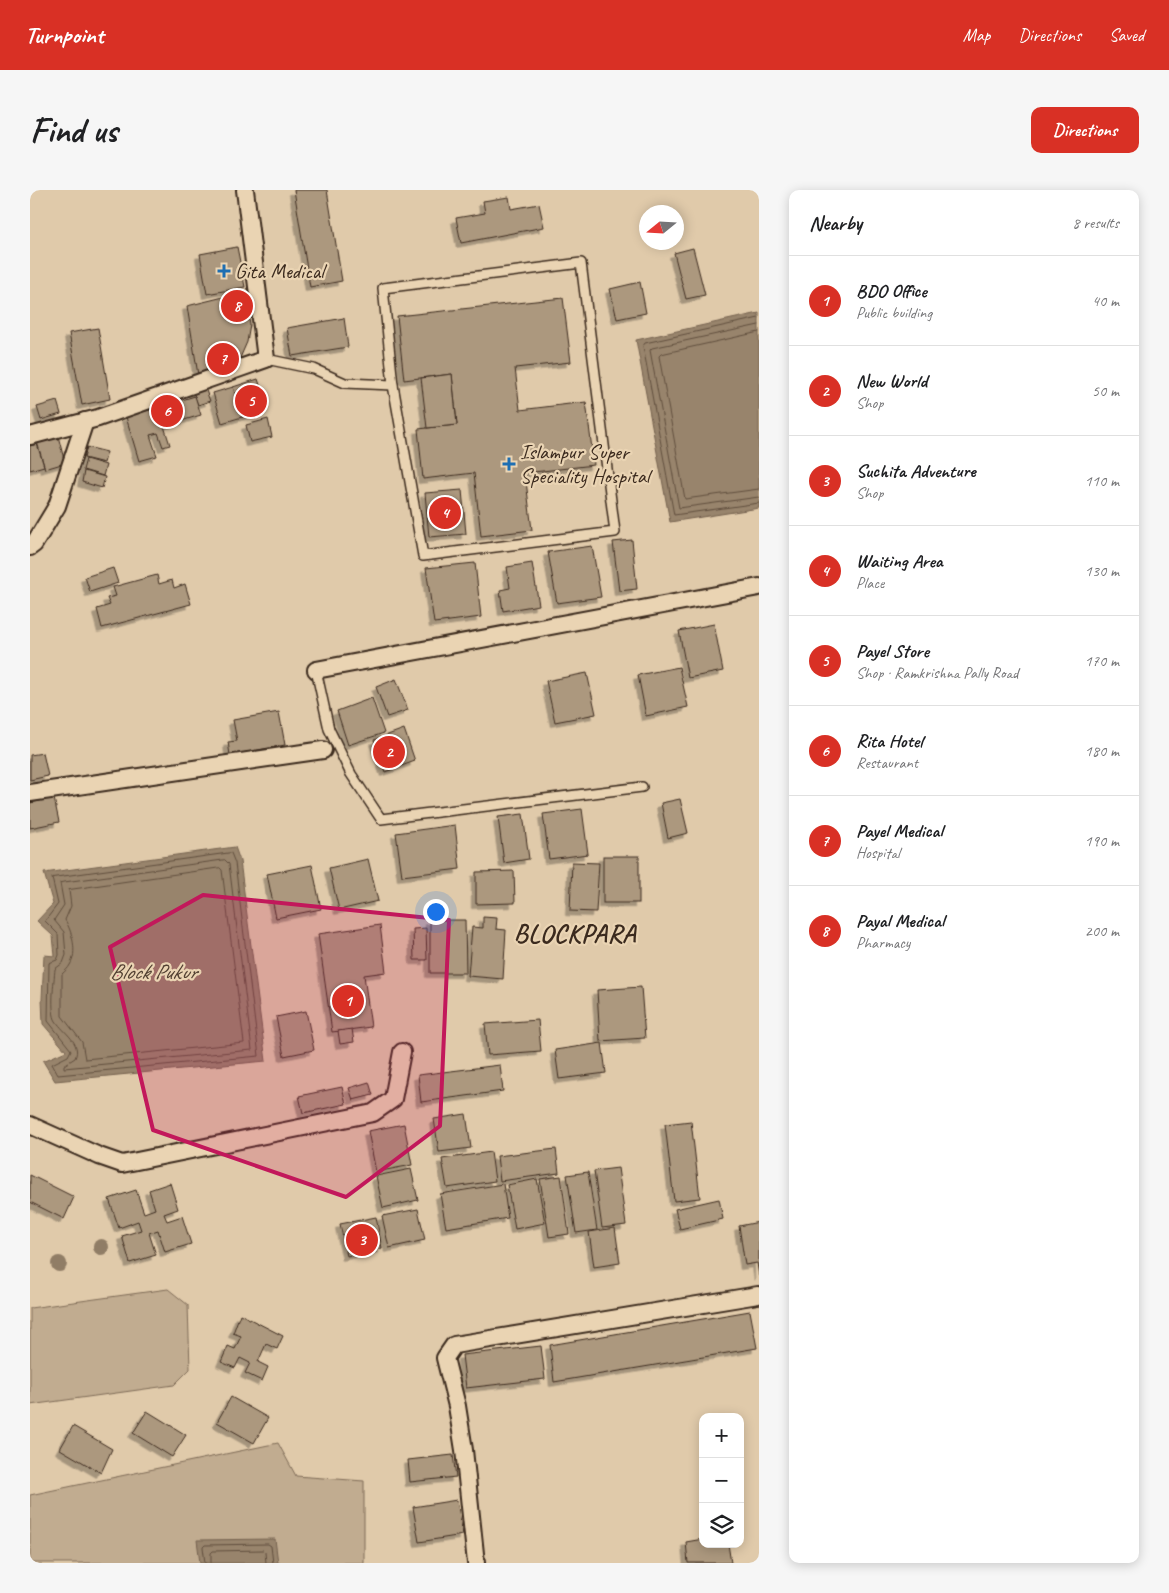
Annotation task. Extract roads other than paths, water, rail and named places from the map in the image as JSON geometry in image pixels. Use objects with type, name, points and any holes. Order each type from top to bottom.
[{"type":"street","points":[[30,436],[98,418],[266,359],[245,190]]},
{"type":"street","points":[[30,547],[34,544],[57,506],[85,421]]},
{"type":"street","points":[[316,670],[759,587]]},
{"type":"street","points":[[30,793],[323,750]]},
{"type":"street","points":[[30,1125],[99,1156],[122,1164],[373,1113],[393,1099],[402,1052]]},
{"type":"street","points":[[476,1563],[464,1450],[457,1406],[445,1358],[454,1345],[758,1295]]},
{"type":"lane","points":[[582,263],[615,532],[423,556],[393,385],[383,288],[582,263]]},
{"type":"lane","points":[[266,359],[314,369],[345,383],[393,385]]},
{"type":"lane","points":[[316,670],[329,729],[351,774],[381,818],[642,787]]},
{"type":"water","points":[[759,313],[759,508],[670,522],[636,340]]},
{"type":"water","name":"Block Pukur","points":[[235,847],[240,861],[266,1061],[55,1081],[43,1061],[66,1051],[43,1024],[44,955],[55,956],[53,936],[37,921],[53,904],[44,873]]},
{"type":"water","points":[[275,1539],[278,1563],[200,1563],[197,1540]]},
{"type":"place","name":"Gita Medical","points":[[224,271]]},
{"type":"place","name":"Payal Medical","points":[[237,306]]},
{"type":"place","name":"Payel Medical","points":[[223,359]]},
{"type":"place","name":"Payel Store","points":[[251,401]]},
{"type":"place","name":"Rita Hotel","points":[[167,411]]},
{"type":"place","name":"Islampur Super Speciality Hospital","points":[[509,464]]},
{"type":"place","name":"Waiting Area","points":[[445,513]]},
{"type":"place","name":"New World","points":[[389,752]]},
{"type":"place","name":"BDO Office","points":[[348,1001]]},
{"type":"place","name":"Suchita Adventure","points":[[362,1240]]},
{"type":"district","name":"BLOCKPARA","points":[[575,933]]}]
